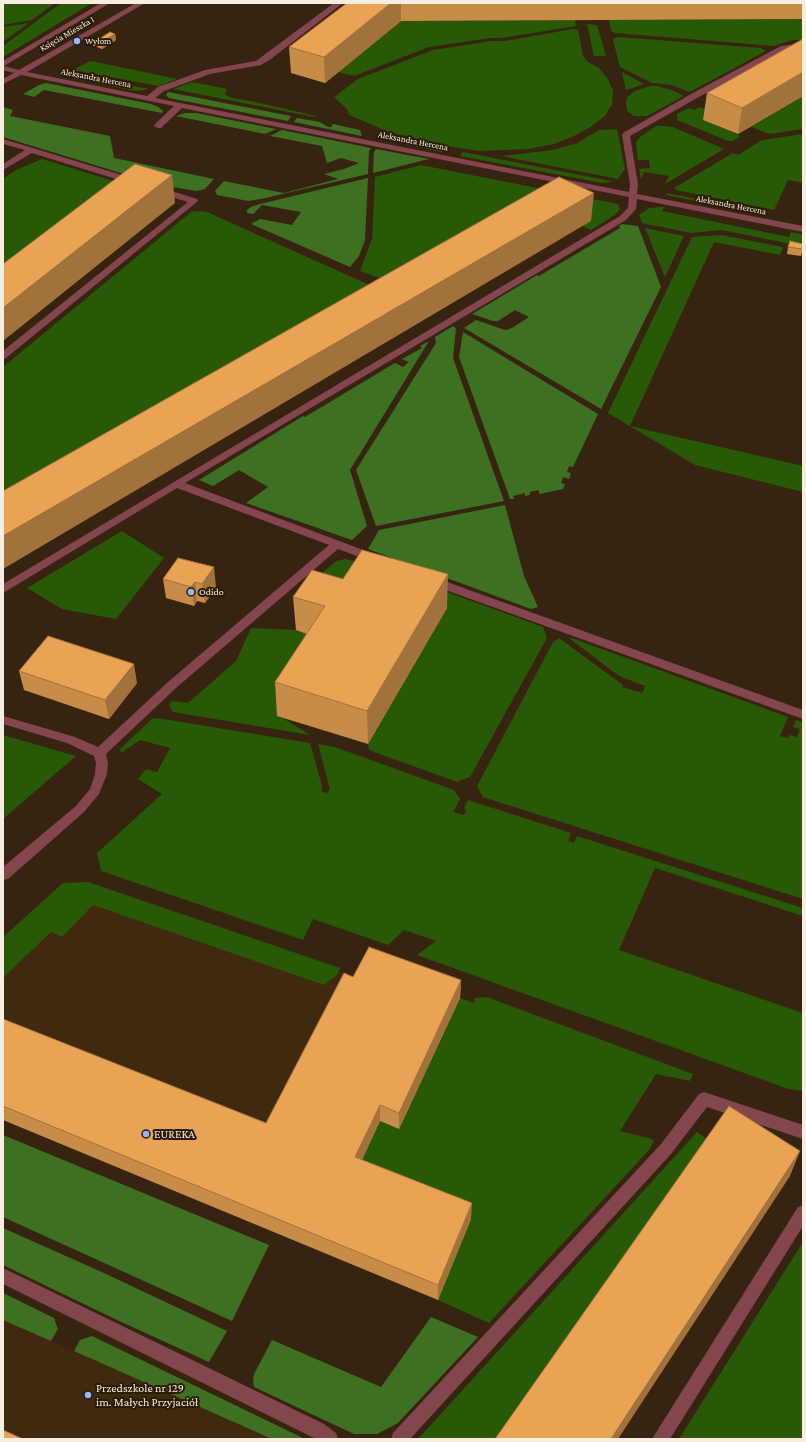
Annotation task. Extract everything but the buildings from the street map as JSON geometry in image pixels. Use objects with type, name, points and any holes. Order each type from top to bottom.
[{"type":"street","name":"Księcia Mieszka I","points":[[3,64],[106,3]]},
{"type":"street","name":"Księcia Mieszka I","points":[[3,82],[141,3]]},
{"type":"street","points":[[148,99],[161,89],[208,72],[258,62],[268,57],[339,3]]},
{"type":"street","points":[[3,589],[176,484],[623,218],[632,209],[634,184],[626,135],[694,96],[784,48],[803,44]]},
{"type":"street","name":"Aleksandra Hercena","points":[[3,68],[148,99],[803,229]]},
{"type":"street","points":[[158,126],[180,105]]},
{"type":"street","points":[[3,141],[194,201],[3,356]]},
{"type":"street","points":[[3,168],[31,150]]},
{"type":"street","points":[[176,484],[388,564]]},
{"type":"street","points":[[100,753],[172,685],[336,545]]},
{"type":"street","points":[[424,577],[803,715]]},
{"type":"street","points":[[3,720],[71,740],[100,753]]},
{"type":"street","points":[[3,875],[80,809],[95,791],[101,774],[102,763],[100,753]]},
{"type":"street","points":[[399,1439],[666,1149],[704,1099],[803,1132]]},
{"type":"street","points":[[660,1439],[803,1212]]},
{"type":"street","points":[[3,1276],[304,1423],[318,1430],[330,1439]]},
{"type":"shaded area","points":[[98,889],[362,979],[460,998],[474,1003],[475,998],[487,997],[622,1047],[506,1233],[3,1120],[3,978]]},
{"type":"shaded area","name":"Przedszkole nr 129 im. Małych Przyjaciół","points":[[3,1320],[74,1351],[272,1439],[3,1439]]},
{"type":"green space","points":[[3,3],[55,3],[32,20],[3,25]]},
{"type":"green space","points":[[61,3],[92,3],[3,57],[3,46]]},
{"type":"green space","points":[[803,19],[803,40],[793,40],[774,46],[615,33],[611,31],[609,20]]},
{"type":"green space","points":[[575,20],[576,26],[502,38],[490,38],[429,47],[354,76],[338,72],[401,21]]},
{"type":"green space","points":[[29,23],[3,42],[3,27]]},
{"type":"green space","points":[[587,24],[597,25],[606,56],[594,56]]},
{"type":"green space","points":[[573,29],[578,30],[583,56],[588,62],[599,68],[608,79],[613,91],[612,104],[605,116],[589,128],[554,144],[529,149],[479,151],[453,147],[389,132],[349,115],[347,109],[334,97],[358,79],[433,50],[492,41],[505,41]]},
{"type":"green space","points":[[619,37],[761,48],[766,51],[690,92],[671,85],[652,83],[620,67],[613,40],[614,38]]},
{"type":"green space","points":[[90,61],[177,79],[159,86],[73,70]]},
{"type":"green space","points":[[63,72],[149,89],[139,91],[130,90],[57,75]]},
{"type":"green space","points":[[622,72],[644,84],[626,90]]},
{"type":"green space","points":[[192,82],[227,89],[225,95],[232,98],[316,116],[314,117],[173,89]]},
{"type":"green space","points":[[46,83],[151,104],[163,111],[162,113],[44,90],[34,97],[23,94],[39,85]]},
{"type":"green space","points":[[649,86],[657,86],[672,90],[684,96],[647,116],[634,116],[627,111],[627,97],[635,91]]},
{"type":"green space","points":[[168,92],[291,116],[288,121],[169,98],[166,95]]},
{"type":"green space","points":[[803,96],[803,129],[770,134],[751,127]]},
{"type":"green space","points":[[3,107],[13,110],[10,116],[110,136],[114,158],[214,179],[205,189],[197,191],[160,185],[3,137]]},
{"type":"green space","points":[[700,107],[716,113],[704,120],[741,136],[733,141],[728,141],[677,120],[677,114],[689,108],[694,110]]},
{"type":"green space","points":[[185,113],[196,113],[276,129],[265,134],[176,116]]},
{"type":"green space","points":[[297,118],[320,122],[328,127],[331,127],[333,124],[360,130],[362,136],[294,122]]},
{"type":"green space","points":[[656,126],[673,127],[724,149],[665,184],[669,176],[644,172],[641,179],[639,169],[650,168],[649,160],[638,160],[636,142],[640,137]]},
{"type":"green space","points":[[617,129],[625,169],[618,179],[501,156],[553,150],[577,143],[599,130]]},
{"type":"green space","points":[[282,130],[371,148],[369,151],[368,174],[261,199],[248,201],[217,195],[215,191],[224,181],[284,193],[338,179],[324,174],[344,169],[359,163],[341,158],[327,163],[322,146],[270,136]]},
{"type":"green space","points":[[803,134],[803,183],[788,180],[774,210],[676,190],[674,188],[733,153],[738,155],[762,140]]},
{"type":"green space","points":[[385,135],[445,149],[442,152],[386,140]]},
{"type":"green space","points":[[376,149],[429,159],[373,173],[374,152]]},
{"type":"green space","points":[[463,152],[611,182],[602,183],[460,156]]},
{"type":"green space","points":[[42,159],[133,187],[3,296],[3,179],[16,170]]},
{"type":"green space","points":[[421,165],[618,204],[620,209],[615,215],[591,230],[582,226],[590,221],[391,282],[360,271],[372,239],[375,177]]},
{"type":"green space","points":[[368,178],[365,240],[359,256],[350,267],[251,224],[260,219],[292,225],[301,212],[262,205],[253,214],[247,213],[247,210],[251,207],[260,204]]},
{"type":"green space","points":[[667,193],[770,213],[760,214],[666,195]]},
{"type":"green space","points":[[664,207],[662,211],[789,237],[791,232],[801,234],[803,235],[803,242],[801,246],[721,230],[691,233],[642,223],[639,215],[649,208]]},
{"type":"green space","points":[[191,212],[207,212],[396,297],[3,523],[3,367]]},
{"type":"green space","points":[[622,224],[638,226],[661,287],[601,409],[464,328],[476,320],[506,330],[512,328],[529,317],[515,310],[498,321],[493,321],[472,314],[620,228],[619,226]]},
{"type":"green space","points":[[645,228],[684,236],[665,277]]},
{"type":"green space","points":[[721,235],[783,247],[780,255],[714,242],[630,426],[803,466],[803,492],[695,465],[608,413],[692,237]]},
{"type":"green space","points":[[453,326],[456,328],[453,358],[504,501],[376,526],[356,470],[436,343],[435,337]]},
{"type":"green space","points":[[463,332],[598,414],[573,467],[569,466],[567,472],[571,473],[569,479],[563,477],[561,483],[565,484],[563,489],[540,494],[538,490],[530,492],[530,495],[525,496],[525,493],[513,496],[514,499],[510,499],[459,357]]},
{"type":"green space","points":[[429,341],[350,470],[367,526],[352,540],[246,503],[268,487],[239,470],[213,486],[199,480],[303,416],[305,417],[395,363],[403,367],[409,362],[402,359],[422,348],[420,346]]},
{"type":"green space","points":[[505,505],[524,576],[538,607],[531,609],[368,549],[379,530]]},
{"type":"green space","points":[[122,531],[164,558],[116,619],[62,609],[27,588]]},
{"type":"green space","points":[[344,559],[370,564],[543,627],[547,638],[470,777],[457,782],[369,750],[368,744],[447,608],[294,598],[335,562]]},
{"type":"green space","points":[[251,628],[296,630],[326,639],[278,715],[310,735],[173,712],[171,709],[169,705],[172,701],[188,703],[236,661]]},
{"type":"green space","points":[[569,637],[788,717],[780,736],[788,738],[789,735],[797,737],[800,729],[793,727],[796,720],[803,722],[803,899],[483,797],[477,786],[553,642],[559,638],[623,685],[622,687],[642,693],[645,686],[619,676]]},
{"type":"green space","points":[[157,718],[310,743],[322,786],[321,791],[327,793],[330,789],[318,744],[335,747],[454,790],[460,799],[453,812],[464,815],[466,810],[464,808],[468,800],[571,833],[568,841],[574,843],[577,836],[803,908],[803,916],[655,868],[619,950],[803,1013],[803,1091],[788,1089],[417,955],[436,941],[404,930],[388,945],[313,919],[303,940],[101,871],[97,853],[162,794],[138,779],[146,769],[157,772],[170,748],[140,740],[121,753],[120,749],[152,719]]},
{"type":"green space","points":[[3,735],[76,756],[3,819]]},
{"type":"green space","points":[[88,882],[340,968],[336,976],[324,985],[93,905],[62,937],[51,932],[3,978],[3,937],[63,883]]},
{"type":"green space","points":[[487,997],[693,1074],[690,1081],[656,1074],[620,1131],[652,1139],[654,1141],[649,1150],[489,1323],[438,1300],[356,1173],[380,1121],[399,1129],[460,998],[474,1003],[475,998]]},
{"type":"green space","points":[[697,1132],[713,1143],[507,1439],[418,1439]]},
{"type":"green space","points":[[3,1135],[269,1245],[232,1321],[3,1217]]},
{"type":"green space","points":[[3,1228],[104,1273],[227,1331],[209,1362],[115,1319],[3,1265]]},
{"type":"green space","points":[[803,1242],[803,1439],[679,1439]]},
{"type":"green space","points":[[3,1293],[54,1318],[58,1329],[51,1341],[3,1320]]},
{"type":"green space","points":[[431,1317],[478,1337],[398,1423],[377,1434],[354,1434],[254,1387],[254,1374],[272,1340],[381,1387]]},
{"type":"green space","points":[[92,1336],[305,1439],[272,1439],[74,1351],[80,1340]]},
{"type":"place","name":"Wyłom","points":[[77,41]]},
{"type":"place","name":"Odido","points":[[191,592]]},
{"type":"place","name":"EUREKA","points":[[146,1134]]},
{"type":"place","name":"Przedszkole nr 129 im. Małych Przyjaciół","points":[[88,1395]]}]
